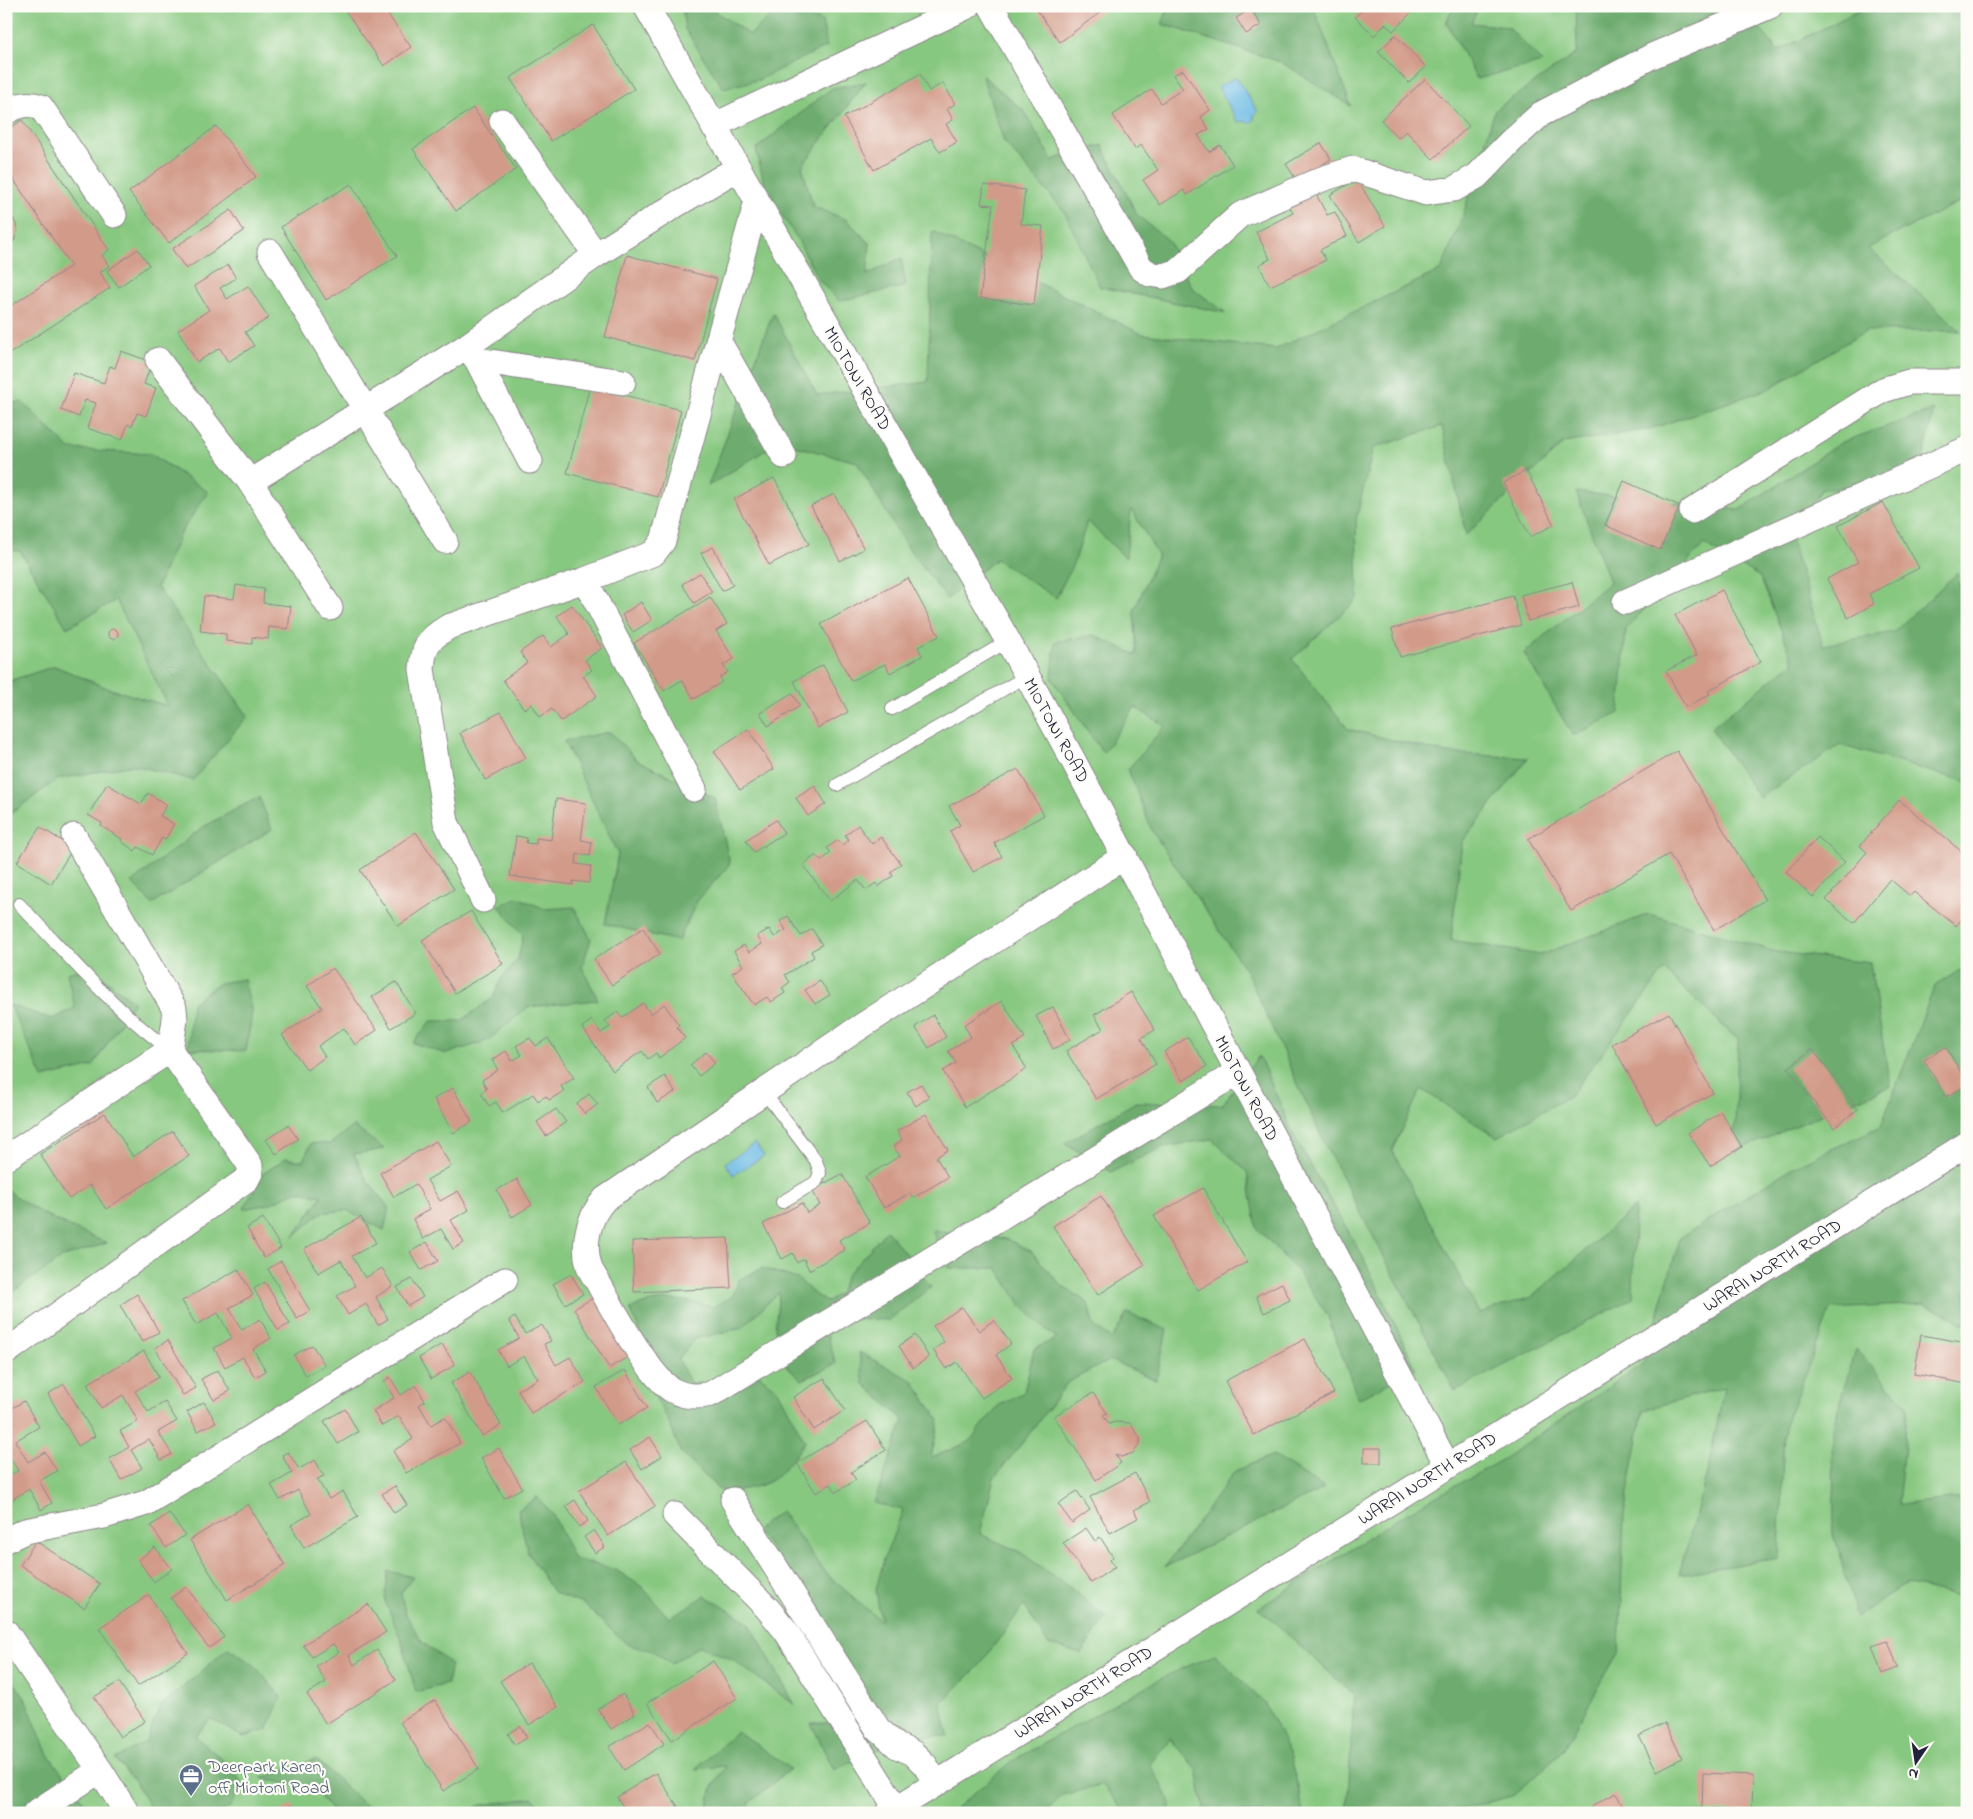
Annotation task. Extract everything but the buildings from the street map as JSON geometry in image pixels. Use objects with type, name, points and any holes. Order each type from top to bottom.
[{"type":"street","name":"MIOTONI ROAD","points":[[646,6],[1008,641],[1447,1465]]},
{"type":"street","points":[[713,126],[968,6]]},
{"type":"street","points":[[991,6],[1141,268],[1150,274],[1163,276],[1178,271],[1240,215],[1322,179],[1353,170],[1426,192],[1454,188],[1477,176],[1541,114],[1652,56],[1770,6]]},
{"type":"street","points":[[6,112],[23,104],[32,104],[41,108],[114,215]]},
{"type":"street","points":[[502,121],[596,254]]},
{"type":"street","points":[[250,482],[365,409],[472,353],[596,254],[738,168]]},
{"type":"street","points":[[483,900],[446,822],[422,669],[423,650],[432,637],[448,627],[585,580],[654,553],[663,541],[757,200]]},
{"type":"street","points":[[270,252],[445,542]]},
{"type":"street","points":[[719,342],[784,456]]},
{"type":"street","points":[[472,353],[624,382]]},
{"type":"street","points":[[472,353],[530,461]]},
{"type":"street","points":[[158,360],[250,482],[330,608]]},
{"type":"street","points":[[1692,510],[1883,390],[1909,382],[1967,382]]},
{"type":"street","points":[[1625,602],[1967,449]]},
{"type":"street","points":[[585,580],[694,789]]},
{"type":"street","points":[[6,1352],[246,1180],[250,1173],[250,1164],[170,1050],[175,1020],[174,1008],[74,836]]},
{"type":"street","points":[[1124,856],[851,1033],[605,1199],[598,1207],[588,1232],[589,1266],[622,1327],[662,1383],[673,1391],[687,1396],[711,1394],[1238,1072]]},
{"type":"street","points":[[6,1158],[170,1050]]},
{"type":"street","name":"WARAI NORTH ROAD","points":[[893,1810],[1967,1144]]},
{"type":"street","points":[[6,1540],[26,1532],[104,1516],[146,1503],[505,1280]]},
{"type":"street","points":[[733,1500],[878,1729],[896,1746],[913,1753],[925,1765],[936,1783]]},
{"type":"street","points":[[675,1515],[767,1608],[786,1631],[893,1810]]},
{"type":"street","points":[[6,1632],[127,1813]]},
{"type":"street","points":[[34,1813],[100,1770]]},
{"type":"lane","points":[[892,709],[1008,641]]},
{"type":"lane","points":[[837,785],[1027,676]]},
{"type":"lane","points":[[19,904],[119,1008],[143,1031],[170,1050]]},
{"type":"lane","points":[[764,1092],[816,1161],[820,1172],[816,1182],[782,1202]]},
{"type":"green space","points":[[6,6],[1967,6],[1967,1813],[6,1813]]},
{"type":"green space","points":[[682,6],[714,6],[716,12],[750,35],[779,6],[822,21],[827,46],[758,80],[723,88],[685,29]]},
{"type":"green space","points":[[1169,6],[1313,6],[1351,106],[1281,62],[1162,24]]},
{"type":"green space","points":[[1454,6],[1479,6],[1471,23],[1508,27],[1542,62],[1477,79],[1446,22]]},
{"type":"green space","points":[[1576,6],[1742,6],[1778,51],[1868,6],[1967,6],[1967,198],[1868,248],[1961,331],[1866,331],[1768,389],[1650,429],[1564,443],[1466,535],[1442,426],[1373,448],[1356,520],[1358,599],[1292,659],[1348,729],[1446,753],[1528,758],[1462,842],[1451,940],[1540,955],[1649,914],[1777,952],[1870,963],[1890,1086],[1734,1152],[1738,1040],[1664,970],[1571,1095],[1497,1137],[1421,1089],[1392,1150],[1479,1313],[1532,1297],[1635,1207],[1633,1298],[1455,1391],[1328,1151],[1247,972],[1152,831],[1128,769],[1165,726],[1135,707],[1103,753],[1052,679],[1055,642],[1094,635],[1137,655],[1134,611],[1158,555],[1131,509],[1126,558],[1087,521],[1076,558],[1056,598],[996,559],[947,599],[903,541],[857,462],[779,442],[708,486],[773,313],[817,395],[928,382],[932,231],[1142,334],[1276,349],[1441,270],[1462,218],[1495,110],[1577,53]]},
{"type":"green space","points":[[982,75],[1024,111],[1052,160],[1102,145],[1137,215],[1168,240],[1192,288],[1226,313],[1100,287],[1064,211],[1004,142]]},
{"type":"green space","points":[[866,82],[802,166],[813,206],[847,220],[870,244],[867,275],[901,258],[906,286],[839,301],[818,279],[797,238],[766,191],[756,149],[832,88]]},
{"type":"green space","points":[[22,402],[70,449],[151,454],[208,492],[180,534],[157,587],[248,716],[193,780],[133,765],[58,779],[6,817],[6,682],[55,666],[107,688],[168,706],[116,600],[67,628],[20,551],[6,550],[6,404]]},
{"type":"green space","points":[[1934,410],[1918,481],[1822,489],[1790,535],[1823,645],[1894,632],[1957,573],[1967,625],[1967,782],[1840,745],[1759,798],[1711,728],[1794,662],[1760,577],[1704,544],[1626,629],[1619,713],[1573,736],[1524,653],[1610,582],[1576,492],[1739,510],[1842,442]]},
{"type":"green space","points":[[610,732],[637,760],[715,798],[730,864],[697,901],[678,941],[605,924],[618,854],[564,741]]},
{"type":"green space","points":[[259,797],[272,829],[152,904],[132,882],[203,827]]},
{"type":"green space","points":[[517,897],[545,909],[574,907],[591,939],[582,967],[598,1000],[528,1007],[487,1041],[446,1054],[413,1043],[431,1021],[461,1021],[493,998],[501,979],[518,959],[523,936],[499,906]]},
{"type":"green space","points":[[90,967],[134,1002],[93,1066],[43,1078],[10,1005],[52,1019],[75,1008],[67,973]]},
{"type":"green space","points":[[1967,967],[1967,1325],[1925,1304],[1831,1309],[1784,1428],[1779,1558],[1679,1574],[1708,1470],[1724,1387],[1643,1410],[1624,1515],[1619,1651],[1564,1749],[1515,1795],[1448,1813],[1347,1813],[1354,1695],[1259,1608],[1408,1512],[1505,1458],[1644,1363],[1680,1238],[1795,1166],[1881,1126],[1935,985]]},
{"type":"green space","points":[[244,979],[252,1013],[246,1051],[188,1049],[192,1003],[219,983]]},
{"type":"green space","points":[[1259,1056],[1295,1138],[1363,1257],[1416,1369],[1358,1399],[1327,1314],[1297,1271],[1257,1228],[1247,1172],[1212,1139],[1163,1147],[1111,1172],[1065,1143],[1136,1102],[1222,1105]]},
{"type":"green space","points":[[353,1126],[384,1149],[354,1154],[367,1180],[389,1208],[384,1230],[346,1210],[321,1213],[293,1237],[322,1196],[297,1191],[269,1204],[244,1209],[261,1175],[286,1158],[303,1161],[311,1143],[330,1144]]},
{"type":"green space","points":[[6,1189],[42,1213],[107,1243],[64,1257],[6,1296]]},
{"type":"green space","points":[[887,1230],[931,1287],[889,1320],[851,1319],[827,1334],[836,1364],[802,1380],[785,1364],[775,1328],[779,1292],[742,1328],[695,1339],[678,1359],[691,1384],[759,1375],[778,1390],[805,1442],[787,1466],[770,1481],[759,1486],[721,1491],[681,1453],[668,1420],[648,1385],[660,1357],[641,1334],[630,1309],[651,1302],[672,1300],[713,1307],[732,1297],[739,1280],[762,1268],[798,1279],[826,1302],[840,1293],[846,1276]]},
{"type":"green space","points":[[932,1230],[1007,1239],[1031,1251],[1062,1286],[1088,1303],[1093,1325],[1112,1339],[1127,1313],[1167,1330],[1156,1380],[1110,1360],[1068,1382],[994,1478],[980,1534],[1020,1552],[1069,1587],[1106,1617],[1081,1654],[1048,1644],[1024,1605],[979,1666],[941,1703],[948,1736],[905,1737],[834,1770],[811,1723],[877,1723],[844,1670],[819,1608],[756,1530],[781,1511],[825,1573],[881,1621],[876,1590],[884,1559],[903,1510],[874,1503],[904,1420],[864,1384],[859,1352],[913,1381],[939,1420],[931,1458],[969,1442],[998,1406],[1024,1392],[1034,1349],[1057,1338],[1021,1305],[997,1268],[948,1268]]},
{"type":"green space","points":[[1855,1349],[1908,1406],[1898,1505],[1967,1497],[1967,1599],[1906,1584],[1856,1617],[1834,1534],[1833,1428]]},
{"type":"green space","points":[[1273,1455],[1324,1488],[1165,1567],[1235,1471]]},
{"type":"green space","points":[[537,1497],[553,1515],[574,1559],[616,1570],[642,1587],[669,1618],[705,1596],[749,1622],[795,1705],[732,1659],[699,1646],[671,1664],[653,1651],[628,1645],[583,1604],[554,1593],[528,1553],[518,1510]]},
{"type":"green space","points":[[388,1571],[413,1577],[401,1593],[405,1613],[422,1642],[451,1664],[447,1684],[416,1692],[401,1639],[385,1601]]},
{"type":"green space","points":[[228,1648],[254,1665],[281,1697],[267,1730],[243,1737],[211,1719],[195,1736],[223,1760],[244,1785],[228,1809],[215,1813],[153,1813],[136,1783],[115,1759],[146,1742],[160,1707]]},
{"type":"green space","points":[[1215,1654],[1265,1704],[1291,1757],[1304,1813],[1205,1813],[1197,1770],[1170,1739],[1150,1764],[1171,1802],[1169,1813],[1125,1813],[1103,1785],[1063,1795],[1044,1813],[950,1813],[1015,1759],[1166,1676]]},
{"type":"green space","points":[[6,1672],[25,1698],[47,1753],[92,1813],[6,1813],[6,1773],[14,1768],[8,1713],[6,1710]]},
{"type":"green space","points":[[737,1731],[790,1769],[749,1803],[751,1813],[707,1813],[711,1790],[726,1766],[695,1769]]},
{"type":"green space","points":[[316,1759],[370,1810],[379,1813],[334,1813],[314,1790],[262,1778]]},
{"type":"green space","points":[[533,1798],[546,1813],[466,1813],[480,1805]]},
{"type":"water","points":[[1236,77],[1258,112],[1254,115],[1254,120],[1249,123],[1238,122],[1218,87]]},
{"type":"water","points":[[755,1143],[764,1156],[733,1175],[725,1163]]},
{"type":"place","name":"Deerpark Karen, off Miotoni Road","points":[[191,1797]]}]
